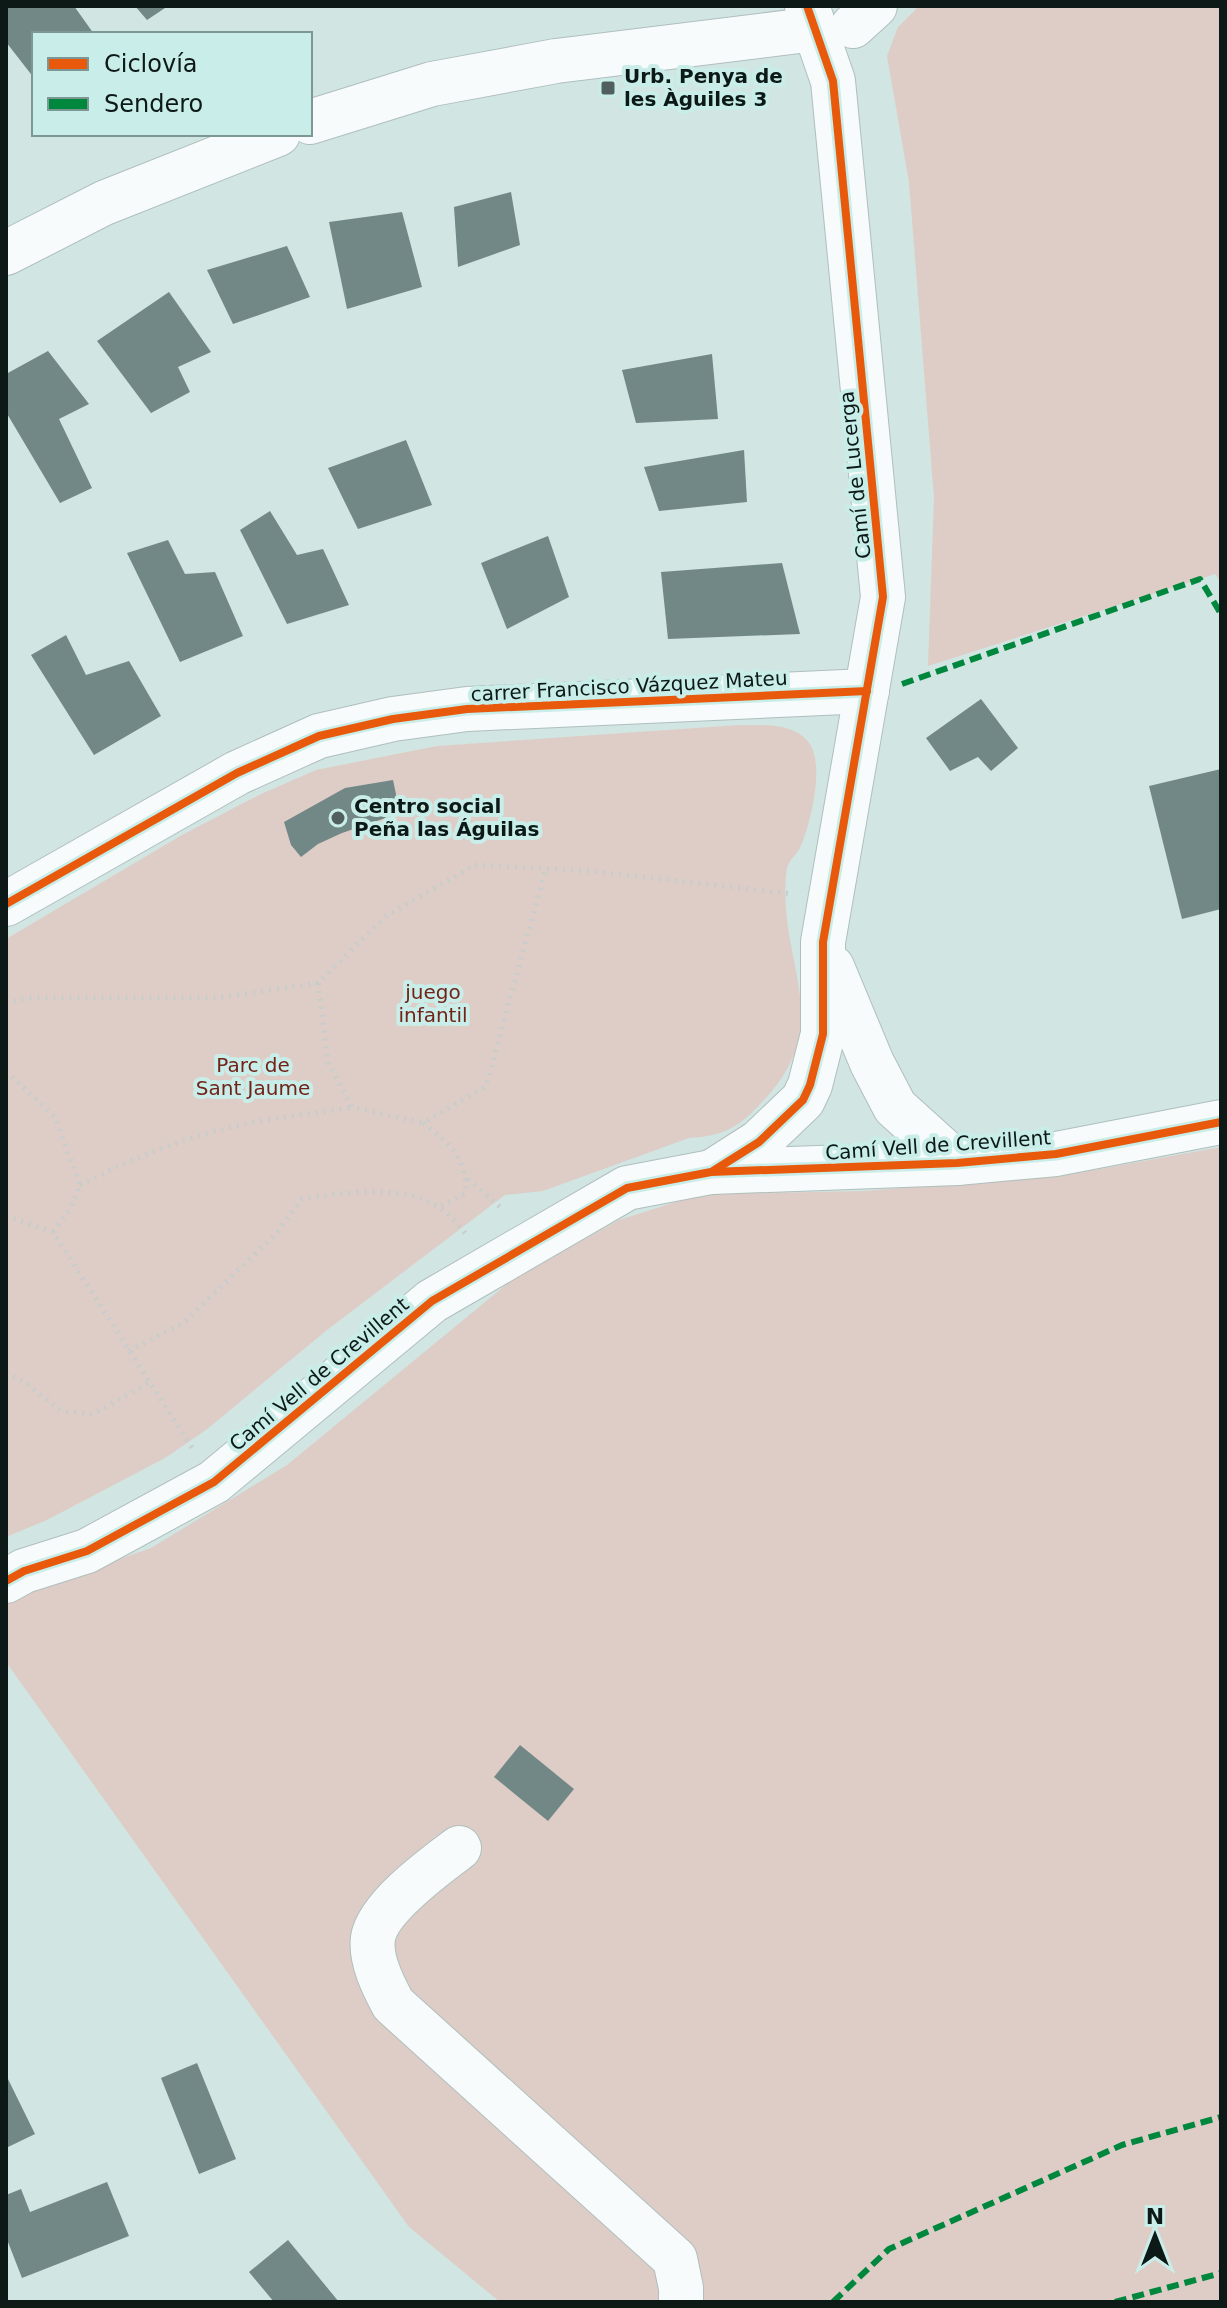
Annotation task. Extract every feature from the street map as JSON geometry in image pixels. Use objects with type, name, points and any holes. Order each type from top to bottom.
[{"type":"street","points":[[312,121],[432,84],[556,61],[838,17]]},
{"type":"street","name":"Camí de Lucerga","points":[[803,1100],[823,1034],[823,942],[883,597],[833,81],[838,17]]},
{"type":"street","points":[[6,253],[104,203],[273,136]]},
{"type":"street","name":"carrer Francisco Vázquez Mateu","points":[[6,904],[237,773],[319,736],[393,719],[467,709],[867,691]]},
{"type":"street","points":[[823,942],[857,1030],[895,1107],[957,1163]]},
{"type":"street","points":[[711,1172],[759,1142],[803,1100],[812,1133],[844,1168],[866,1154],[878,1125],[881,1108],[879,1077]]},
{"type":"street","name":"Camí Vell de Crevillent","points":[[12,1574],[87,1551],[214,1482],[432,1301],[627,1188],[711,1172],[957,1163],[1056,1154],[1221,1122]]},
{"type":"street","points":[[459,1848],[408,1886],[383,1919],[373,1937],[378,1976],[393,2004],[675,2259],[681,2302]]},
{"type":"path","points":[[6,1003],[27,998],[217,998],[318,983],[386,916],[475,865],[590,871],[831,897]]},
{"type":"path","points":[[423,1123],[486,1086],[546,868]]},
{"type":"path","points":[[318,983],[328,1063],[352,1107]]},
{"type":"path","points":[[6,1071],[55,1117],[80,1185],[70,1209],[53,1232]]},
{"type":"path","points":[[80,1185],[199,1135],[255,1122],[352,1107],[423,1123],[452,1146],[467,1178],[500,1207]]},
{"type":"path","points":[[439,1207],[465,1194],[467,1178]]},
{"type":"path","points":[[129,1351],[183,1323],[276,1234],[302,1199],[356,1192],[416,1196],[439,1207],[465,1233]]},
{"type":"path","points":[[6,1216],[53,1232],[214,1482]]},
{"type":"path","points":[[6,1373],[23,1381],[62,1411],[93,1414],[150,1382]]},
{"type":"green space","points":[[919,6],[1221,6],[1221,583],[1215,574],[928,666],[934,498],[909,182],[887,56],[898,27]]},
{"type":"green space","name":"Parc de Sant Jaume","points":[[739,725],[778,726],[797,733],[811,746],[816,769],[808,826],[800,848],[787,868],[785,901],[801,1016],[797,1044],[786,1072],[763,1101],[739,1124],[722,1132],[689,1138],[543,1191],[505,1195],[327,1330],[206,1430],[165,1458],[47,1520],[6,1537],[6,939],[182,835],[261,794],[316,770],[437,746]]},
{"type":"green space","points":[[1221,1147],[1221,2302],[500,2302],[409,2227],[6,1662],[6,1602],[18,1594],[151,1548],[287,1465],[513,1279],[619,1220],[701,1194],[864,1191],[1061,1176]]},
{"type":"building","points":[[6,6],[74,6],[93,32],[32,32],[32,75],[6,42]]},
{"type":"building","points":[[135,6],[168,6],[147,20]]},
{"type":"building","points":[[511,192],[520,245],[458,267],[454,207]]},
{"type":"building","points":[[402,212],[422,287],[347,309],[329,222]]},
{"type":"building","points":[[287,246],[310,297],[233,324],[207,270]]},
{"type":"building","points":[[169,292],[211,352],[178,367],[190,392],[151,413],[97,341]]},
{"type":"building","points":[[48,351],[89,404],[59,419],[92,488],[60,503],[6,412],[6,374]]},
{"type":"building","points":[[712,354],[718,419],[636,423],[622,370]]},
{"type":"building","points":[[406,440],[432,505],[358,529],[328,468]]},
{"type":"building","points":[[744,450],[747,502],[659,511],[644,467]]},
{"type":"building","points":[[270,511],[297,555],[323,549],[349,605],[287,624],[240,530]]},
{"type":"building","points":[[548,536],[569,597],[507,629],[481,563]]},
{"type":"building","points":[[168,540],[185,574],[215,572],[243,636],[180,662],[127,553]]},
{"type":"building","points":[[782,563],[800,634],[668,639],[661,572]]},
{"type":"building","points":[[66,635],[86,675],[129,661],[161,716],[94,755],[31,655]]},
{"type":"building","points":[[981,699],[1018,748],[991,771],[978,757],[950,771],[926,738]]},
{"type":"building","points":[[1221,769],[1221,909],[1182,919],[1149,786]]},
{"type":"building","name":"Centro social Peña las Águilas","points":[[393,780],[400,813],[342,833],[318,844],[301,857],[291,845],[284,822],[345,788]]},
{"type":"building","points":[[520,1745],[574,1789],[548,1821],[494,1777]]},
{"type":"building","points":[[197,2063],[236,2159],[199,2174],[161,2078]]},
{"type":"building","points":[[6,2075],[35,2134],[6,2148]]},
{"type":"building","points":[[107,2182],[129,2236],[22,2278],[6,2237],[6,2195],[21,2189],[30,2212]]},
{"type":"building","points":[[288,2240],[339,2302],[274,2302],[249,2272]]},
{"type":"marked path","points":[[902,684],[1200,579],[1221,614]]},
{"type":"marked path","points":[[833,2302],[889,2249],[1122,2145],[1221,2117]]},
{"type":"marked path","points":[[1115,2302],[1221,2273]]},
{"type":"cycle path","points":[[713,1171],[759,1142],[803,1100],[810,1085],[823,1034],[823,942],[883,597],[833,81],[807,6]]},
{"type":"cycle path","points":[[6,904],[237,773],[319,736],[393,719],[467,709],[867,691]]},
{"type":"cycle path","points":[[6,1581],[24,1571],[87,1551],[214,1482],[432,1301],[627,1188],[711,1172],[957,1163],[1056,1154],[1221,1122]]},
{"type":"place","name":"Urb. Penya de les Àguiles 3","points":[[608,88]]},
{"type":"place","name":"Centro social Peña las Águilas","points":[[338,818]]},
{"type":"park label","name":"juego infantil","points":[[433,1004]]}]
